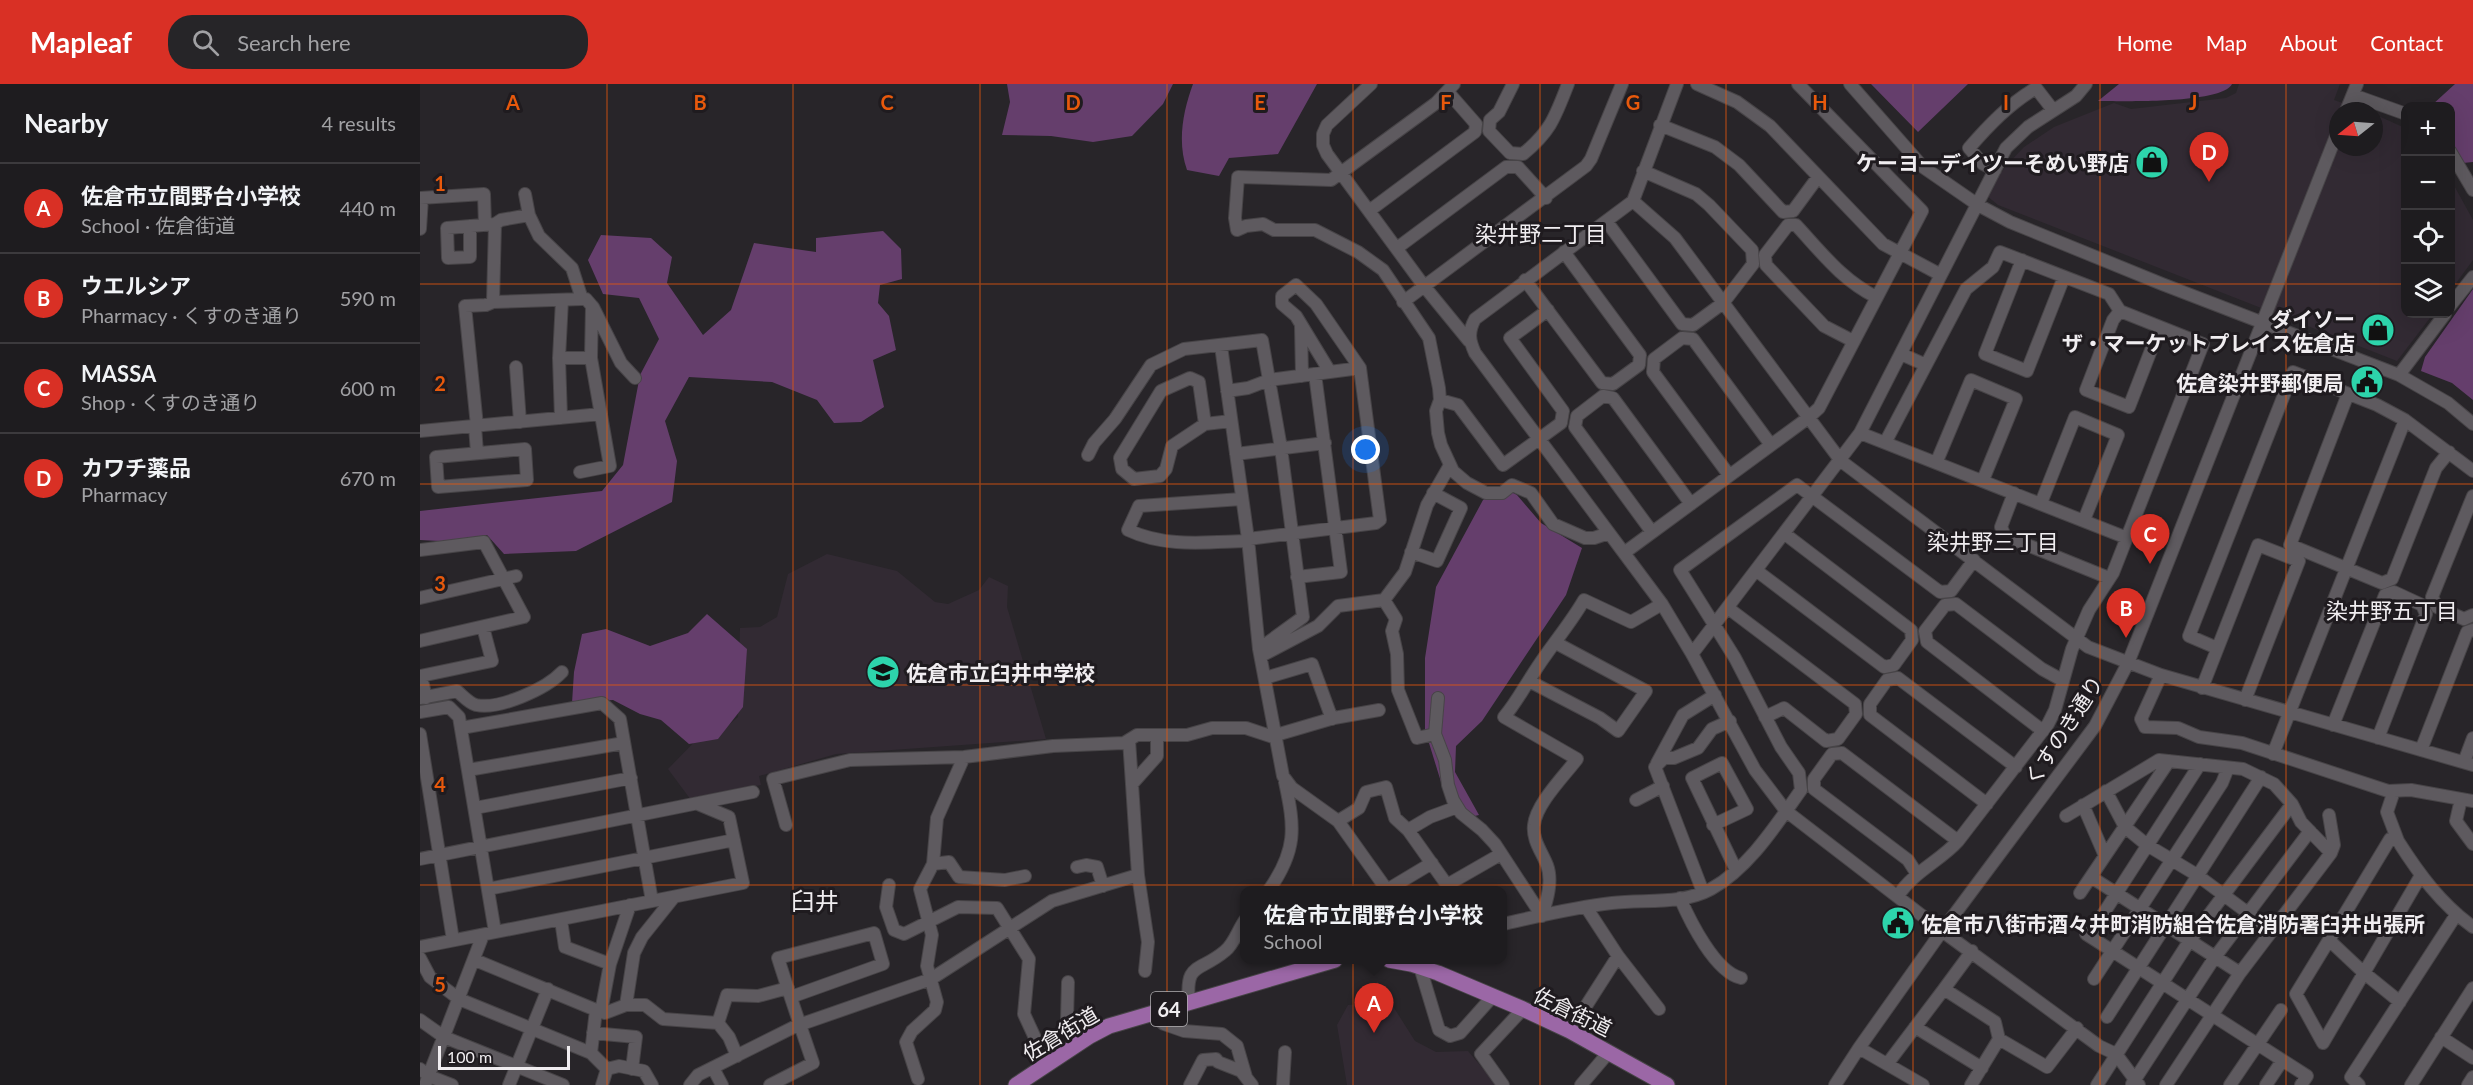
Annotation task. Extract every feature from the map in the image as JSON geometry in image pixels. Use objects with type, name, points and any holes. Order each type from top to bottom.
[{"type":"main road","name":"佐倉街道","points":[[1016,1085],[1109,1026],[1321,964]]},
{"type":"main road","name":"佐倉街道","points":[[1407,964],[1420,967],[1523,1009],[1570,1031],[1667,1085]]},
{"type":"street","points":[[1371,84],[1327,125],[1323,134],[1323,145],[1327,154],[1424,286],[1469,341],[1475,353],[1662,604],[1716,695],[1755,770],[1786,811],[1942,931],[2078,1028],[2099,1046],[2116,1054],[2135,1083],[2215,957],[2310,831]]},
{"type":"street","points":[[1513,84],[1499,112],[1490,120],[1489,131],[1510,153],[1523,154],[1550,129],[1568,84]]},
{"type":"street","points":[[1403,302],[1576,175],[1592,159],[1622,84]]},
{"type":"street","points":[[1469,341],[1470,329],[1475,319],[1632,201],[1677,84]]},
{"type":"street","points":[[1697,84],[1715,87],[1770,126],[1883,244],[1941,275]]},
{"type":"street","points":[[1624,553],[1819,408],[1922,211],[1798,84]]},
{"type":"street","points":[[1850,84],[1923,167],[1978,205],[2043,235],[2399,375],[2448,404],[2473,424]]},
{"type":"street","points":[[1692,654],[1841,461],[1860,433],[2006,148],[2028,127],[2076,96],[2081,86]]},
{"type":"street","points":[[1369,211],[1475,132],[1476,123],[1451,88],[1436,104],[1331,180],[1238,177],[1234,218],[1237,230],[1246,226],[1263,224],[1274,230],[1315,230],[1325,233],[1358,252],[1383,270],[1429,338],[1437,371],[1440,400],[1436,411],[1438,433],[1441,446],[1453,471],[1467,483],[1486,493],[1502,493],[1512,485],[1531,493],[1553,524],[1586,538],[1610,533]]},
{"type":"street","points":[[1995,170],[1983,164],[1969,148],[1995,120],[2020,97],[2036,88],[2053,110]]},
{"type":"street","points":[[2355,89],[2401,112]]},
{"type":"street","points":[[1660,124],[1715,147],[1739,165],[1783,212],[1793,211],[1818,177]]},
{"type":"street","name":"くすのき通り","points":[[1835,1085],[1942,931],[2095,726],[2128,663],[2329,154]]},
{"type":"street","points":[[2454,156],[2473,190]]},
{"type":"street","points":[[1397,248],[1506,167],[1518,167],[1546,198]]},
{"type":"street","points":[[1607,222],[1682,324],[1693,325],[1724,303],[1753,264],[1752,250],[1696,194],[1642,171]]},
{"type":"street","points":[[420,229],[421,198],[484,194],[490,224],[493,302]]},
{"type":"street","points":[[525,194],[529,215],[539,236],[572,268],[587,303],[621,363],[634,378]]},
{"type":"street","points":[[1632,201],[1675,238],[1841,461],[2088,647],[2202,688],[2468,763],[2473,738]]},
{"type":"street","points":[[470,226],[529,215]]},
{"type":"street","points":[[1853,341],[1824,326],[1766,265],[1766,255],[1788,225],[1796,225],[1845,278],[1856,287],[1876,297]]},
{"type":"street","points":[[1525,280],[1602,382],[1613,384],[1639,365],[1640,355],[1564,252]]},
{"type":"street","points":[[1886,441],[1966,289],[1993,267],[2000,252],[2109,294],[2120,311],[2204,344],[2127,538],[2077,638],[2062,680],[2055,710],[2043,731],[1958,841],[1945,856],[1917,874],[1898,896]]},
{"type":"street","points":[[2022,260],[1985,354],[2027,371],[2064,277]]},
{"type":"street","points":[[2455,301],[2473,278]]},
{"type":"street","points":[[1242,499],[1139,506],[1128,530],[1152,540],[1169,543],[1248,540],[1292,535],[1336,529],[1376,523],[1381,516],[1360,368],[1316,304],[1296,285],[1282,296],[1281,300],[1282,304],[1296,316],[1300,327],[1324,443],[1336,529],[1341,572],[1298,577]]},
{"type":"street","points":[[477,453],[465,306],[486,305],[493,302],[562,300],[587,303]]},
{"type":"street","points":[[561,418],[559,358],[562,300]]},
{"type":"street","points":[[580,472],[610,466],[591,358],[587,303]]},
{"type":"street","points":[[1440,400],[1458,405],[1503,465],[1561,423],[1563,411],[1510,338],[1548,310]]},
{"type":"street","points":[[2120,311],[2113,320],[2086,390],[2129,407],[2160,327]]},
{"type":"street","points":[[2399,375],[2442,318]]},
{"type":"street","points":[[1300,327],[1330,372]]},
{"type":"street","points":[[1729,476],[1653,372],[1654,359],[1682,338],[1693,339],[1771,445]]},
{"type":"street","points":[[1088,455],[1094,443],[1115,419],[1151,365],[1184,349],[1262,339],[1281,448],[1303,617],[1260,652]]},
{"type":"street","points":[[1221,346],[1248,540],[1260,652],[1291,812],[1292,846],[1284,867],[1272,886]]},
{"type":"street","points":[[1901,354],[1926,365]]},
{"type":"street","points":[[559,358],[591,358]]},
{"type":"street","points":[[516,367],[520,422]]},
{"type":"street","points":[[1227,391],[1269,380],[1360,368]]},
{"type":"street","points":[[2217,648],[2189,636],[2293,372],[2405,420],[2473,471]]},
{"type":"street","points":[[1205,423],[1199,382],[1190,378],[1161,391],[1120,458],[1122,469],[1134,479],[1160,477],[1166,470],[1172,446],[1205,423],[1231,421]]},
{"type":"street","points":[[1937,461],[1971,380],[2016,399],[1983,480]]},
{"type":"street","points":[[2348,394],[2290,545],[2382,583],[2392,579],[2436,468],[2449,452]]},
{"type":"street","points":[[1652,532],[1575,427],[1577,416],[1603,396],[1613,398],[1691,504]]},
{"type":"street","points":[[420,431],[601,414]]},
{"type":"street","points":[[2041,502],[2075,417],[2118,435],[2084,520]]},
{"type":"street","points":[[2273,754],[2405,420]]},
{"type":"street","points":[[1860,433],[1937,461],[2127,538]]},
{"type":"street","points":[[1236,454],[1324,443]]},
{"type":"street","points":[[525,449],[527,480],[438,487],[436,457],[477,453],[525,449]]},
{"type":"street","points":[[1260,652],[1318,626],[1338,606],[1384,600],[1405,572],[1426,506],[1450,465]]},
{"type":"street","points":[[1507,923],[1586,907],[1680,898],[1703,892],[1729,877],[1736,870],[1801,790],[1799,773],[1781,747],[1735,658],[1680,570],[1797,485],[1940,592],[1951,591],[1974,560]]},
{"type":"street","points":[[1411,552],[1437,561],[1461,508],[1433,493]]},
{"type":"street","points":[[2014,493],[2001,527],[2005,536],[2109,578]]},
{"type":"street","points":[[2473,496],[2432,597],[2437,607],[2464,619],[2473,615]]},
{"type":"street","points":[[1757,571],[1884,667],[1894,665],[1912,640],[1911,630],[1785,534]]},
{"type":"street","points":[[420,550],[484,542],[510,578],[524,617],[420,641]]},
{"type":"street","points":[[2202,688],[2258,545],[2299,561],[2245,700]]},
{"type":"street","points":[[420,598],[510,578]]},
{"type":"street","points":[[2333,725],[2385,595],[2394,592],[2422,605],[2426,614],[2378,738]]},
{"type":"street","points":[[1384,600],[1396,619],[1392,631],[1397,654],[1398,690],[1417,738],[1435,734]]},
{"type":"street","points":[[1542,915],[1549,892],[1549,879],[1547,866],[1534,836],[1534,824],[1540,807],[1577,759],[1504,717],[1518,701],[1529,681],[1571,624],[1584,600],[1631,622],[1662,604]]},
{"type":"street","points":[[2043,731],[1927,642],[1925,631],[1945,605],[1956,604],[2042,669],[2062,680]]},
{"type":"street","points":[[1728,608],[1855,704],[1856,714],[1838,739],[1826,741],[1784,708],[1765,717]]},
{"type":"street","points":[[483,627],[492,662],[421,676],[423,698],[457,691],[473,704],[485,706],[525,696],[553,681],[562,672]]},
{"type":"street","points":[[2421,750],[2467,632],[2473,630]]},
{"type":"street","points":[[1529,681],[1600,718],[1618,731],[1646,692],[1556,643]]},
{"type":"street","points":[[1265,678],[1312,664],[1332,719]]},
{"type":"street","points":[[2161,675],[2141,718],[2145,728],[2178,729],[2199,737],[2242,743],[2388,791],[2411,790],[2467,800],[2456,821],[2473,844]]},
{"type":"street","points":[[1987,804],[1870,716],[1870,704],[1887,680],[1898,678],[2016,766]]},
{"type":"street","points":[[1655,766],[1683,715],[1716,695]]},
{"type":"street","points":[[1438,698],[1435,734],[1445,760],[1448,785],[1457,807],[1482,830],[1501,854],[1542,915]]},
{"type":"street","points":[[461,728],[602,703],[620,719],[652,901]]},
{"type":"street","points":[[420,712],[449,707],[459,717],[488,889],[489,934],[475,960],[425,1077],[452,1085]]},
{"type":"street","points":[[786,825],[772,779],[850,760],[964,757],[1053,746],[1124,743],[1137,735],[1187,735],[1212,728],[1246,728],[1276,736],[1332,719],[1379,710]]},
{"type":"street","points":[[1655,766],[1664,758],[1674,758],[1698,748],[1712,729],[1730,721]]},
{"type":"street","points":[[420,735],[453,940]]},
{"type":"street","points":[[1132,784],[1157,756],[1157,735]]},
{"type":"street","points":[[1129,740],[1138,875],[1148,942],[1145,971]]},
{"type":"street","points":[[468,770],[624,743]]},
{"type":"street","points":[[1917,874],[1908,860],[1814,789],[1814,779],[1832,754],[1842,753],[1958,841]]},
{"type":"street","points":[[918,1079],[906,1042],[912,1031],[935,1010],[937,1002],[927,966],[932,935],[920,889],[933,864],[937,818],[964,757]]},
{"type":"street","points":[[2066,816],[2159,760],[2243,769],[2274,784],[2292,804],[2301,822],[2331,853]]},
{"type":"street","points":[[2080,893],[2169,761]]},
{"type":"street","points":[[1713,825],[1747,809],[1722,763],[1692,778],[1713,825],[1736,870]]},
{"type":"street","points":[[2200,764],[2087,935],[2307,1077],[2301,1085]]},
{"type":"street","points":[[1655,766],[1703,892]]},
{"type":"street","points":[[2094,979],[2222,783],[2228,768]]},
{"type":"street","points":[[1283,776],[1292,788],[1338,821],[1384,886]]},
{"type":"street","points":[[2107,1017],[2165,923],[2261,777]]},
{"type":"street","points":[[475,808],[631,778]]},
{"type":"street","points":[[1636,800],[1663,786]]},
{"type":"street","points":[[1338,821],[1359,808],[1366,792],[1386,787],[1395,818],[1408,830],[1447,885],[1501,854]]},
{"type":"street","points":[[2106,791],[2125,827],[2147,845],[2197,875],[2272,931]]},
{"type":"street","points":[[2394,791],[2387,812],[2398,841],[2421,877],[2456,915],[2473,927]]},
{"type":"street","points":[[420,859],[638,817],[753,792]]},
{"type":"street","points":[[420,947],[743,883],[729,817],[698,804]]},
{"type":"street","points":[[2097,1085],[2190,940],[2292,804]]},
{"type":"street","points":[[2083,806],[2105,856]]},
{"type":"street","points":[[1408,830],[1430,817],[1457,807]]},
{"type":"street","points":[[2166,1085],[2240,973],[2331,853],[2334,845],[2329,815]]},
{"type":"street","points":[[2398,841],[2390,839],[2296,994],[2323,1043],[2421,877]]},
{"type":"street","points":[[488,889],[734,840]]},
{"type":"street","points":[[933,864],[949,862],[958,877],[1005,880],[1025,876]]},
{"type":"street","points":[[1394,886],[1432,863]]},
{"type":"street","points":[[1077,867],[1086,865],[1097,867],[1103,886]]},
{"type":"street","points":[[690,1085],[698,1075],[800,1025],[931,979],[1052,902],[1138,875]]},
{"type":"street","points":[[2091,877],[2240,973]]},
{"type":"street","points":[[889,885],[886,907],[894,930],[904,934],[958,907],[996,908],[1029,959],[1024,1014],[1047,1064]]},
{"type":"street","points":[[626,1005],[634,953],[642,937],[674,897]]},
{"type":"street","points":[[1680,898],[1694,928],[1722,966],[1735,977],[1741,978]]},
{"type":"street","points":[[591,1053],[593,1033],[610,964],[630,905]]},
{"type":"street","points":[[1586,907],[1618,956],[1659,1009]]},
{"type":"street","points":[[2359,1085],[2351,1077],[2456,915]]},
{"type":"street","points":[[561,920],[565,947],[610,964]]},
{"type":"street","points":[[1189,1003],[1187,985],[1189,976],[1194,970],[1224,952],[1240,928]]},
{"type":"street","points":[[718,1023],[727,995],[758,996],[789,993],[883,964],[874,933],[778,958],[789,993],[813,1063],[770,1085]]},
{"type":"street","points":[[2329,940],[2400,1002]]},
{"type":"street","points":[[1888,1063],[1972,951]]},
{"type":"street","points":[[1570,1031],[1618,956]]},
{"type":"street","points":[[420,958],[430,977],[459,999],[591,1053],[607,1069]]},
{"type":"street","points":[[475,960],[598,1011],[612,1012],[626,1005],[645,1005],[663,1019],[718,1023],[729,1037],[737,1056]]},
{"type":"street","points":[[1420,967],[1438,1030],[1450,1036],[1460,1034],[1493,996]]},
{"type":"street","points":[[1068,982],[1067,1019],[1079,1043]]},
{"type":"street","points":[[2411,1085],[2473,988]]},
{"type":"street","points":[[509,1085],[548,989]]},
{"type":"street","points":[[1944,989],[1995,1022],[1999,1040],[1971,1085]]},
{"type":"street","points":[[1503,1085],[1481,1054],[1523,1009]]},
{"type":"street","points":[[2230,1085],[2281,1010]]},
{"type":"street","points":[[1152,1014],[1164,1024],[1184,1030],[1222,1034],[1237,1046],[1249,1081]]},
{"type":"street","points":[[420,1020],[444,1037],[563,1085]]},
{"type":"street","points":[[1916,1027],[1982,1068]]},
{"type":"street","points":[[1999,1040],[2047,1067],[2078,1028]]},
{"type":"street","points":[[593,1033],[636,1037],[632,1069]]},
{"type":"street","points":[[2441,1036],[2473,1058]]},
{"type":"street","points":[[1859,1048],[1923,1085]]},
{"type":"street","points":[[1283,1085],[1285,1052]]},
{"type":"street","points":[[1581,1085],[1609,1052]]},
{"type":"street","points":[[1190,1085],[1203,1060],[1216,1059],[1218,1062],[1241,1071],[1249,1081]]},
{"type":"street","points":[[2266,1085],[2282,1060]]},
{"type":"street","points":[[607,1069],[619,1066],[644,1071],[652,1085]]},
{"type":"street","points":[[713,1068],[722,1085]]},
{"type":"street","points":[[602,1085],[607,1069]]},
{"type":"street","points":[[2468,1085],[2473,1077]]},
{"type":"shaded area","points":[[1007,84],[1173,84],[1163,104],[1132,136],[1093,142],[1051,136],[1002,135],[1010,102]]},
{"type":"shaded area","points":[[1193,84],[1317,84],[1278,154],[1229,158],[1219,176],[1187,170],[1182,149],[1182,127]]},
{"type":"shaded area","points":[[1871,84],[1968,84],[1918,132]]},
{"type":"shaded area","points":[[2119,84],[2232,84],[2210,95],[2192,98],[2098,101]]},
{"type":"shaded area","points":[[2239,84],[2340,84],[2334,100],[2340,102],[2329,102],[2329,156],[2383,156],[2383,118],[2401,126],[2401,318],[2430,318],[2397,361],[1998,205],[1986,195],[2005,167],[2024,147],[2054,127],[2114,103],[2131,109],[2226,98],[2236,93]]},
{"type":"shaded area","points":[[2455,84],[2473,84],[2473,162],[2463,163],[2455,148],[2455,102],[2435,102]]},
{"type":"shaded area","points":[[2455,187],[2473,220],[2473,260],[2455,285]]},
{"type":"shaded area","points":[[883,231],[901,249],[902,279],[880,285],[878,303],[889,316],[896,350],[873,360],[884,407],[861,422],[834,423],[817,400],[772,382],[689,377],[665,421],[677,461],[672,502],[576,551],[504,554],[487,535],[458,542],[420,540],[420,511],[602,491],[623,465],[640,375],[659,339],[639,298],[603,294],[588,260],[601,235],[651,238],[672,257],[667,283],[703,335],[731,310],[754,243],[816,252],[816,238]]},
{"type":"shaded area","points":[[2473,289],[2473,400],[2452,383],[2421,371],[2425,357],[2453,318],[2455,318],[2455,314]]},
{"type":"shaded area","points":[[1504,488],[1517,495],[1541,523],[1582,548],[1566,595],[1482,721],[1456,746],[1455,772],[1479,815],[1462,819],[1445,795],[1425,730],[1425,658],[1436,587],[1483,500]]},
{"type":"shaded area","name":"佐倉市立臼井中学校","points":[[827,554],[897,571],[935,602],[948,604],[979,590],[989,577],[1008,586],[1007,607],[1046,739],[836,754],[759,776],[761,785],[691,800],[668,769],[709,727],[718,734],[738,717],[740,628],[760,627],[777,617],[788,574]]},
{"type":"shaded area","points":[[707,614],[747,649],[743,707],[718,739],[689,744],[661,720],[640,714],[613,700],[572,703],[574,672],[582,634],[606,629],[650,646],[688,633]]},
{"type":"shaded area","points":[[1377,981],[1415,1041],[1436,1052],[1468,1051],[1497,1085],[1347,1085],[1337,1025],[1348,1005],[1372,1003]]},
{"type":"place","name":"ケーヨーデイツーそめい野店","points":[[2152,162]]},
{"type":"place","name":"カワチ薬品","points":[[2209,182]]},
{"type":"place","name":"ダイソー ザ・マーケットプレイス佐倉店","points":[[2378,330]]},
{"type":"place","name":"佐倉染井野郵便局","points":[[2367,382]]},
{"type":"place","name":"MASSA","points":[[2150,564]]},
{"type":"place","name":"ウエルシア","points":[[2126,638]]},
{"type":"place","name":"佐倉市立臼井中学校","points":[[883,672]]},
{"type":"place","name":"佐倉市八街市酒々井町消防組合佐倉消防署臼井出張所","points":[[1898,923]]},
{"type":"place","name":"佐倉市立間野台小学校","points":[[1374,1033]]},
{"type":"district","name":"染井野二丁目","points":[[1541,233]]},
{"type":"district","name":"染井野三丁目","points":[[1993,541]]},
{"type":"district","name":"染井野五丁目","points":[[2392,610]]},
{"type":"district","name":"臼井","points":[[815,900]]}]
